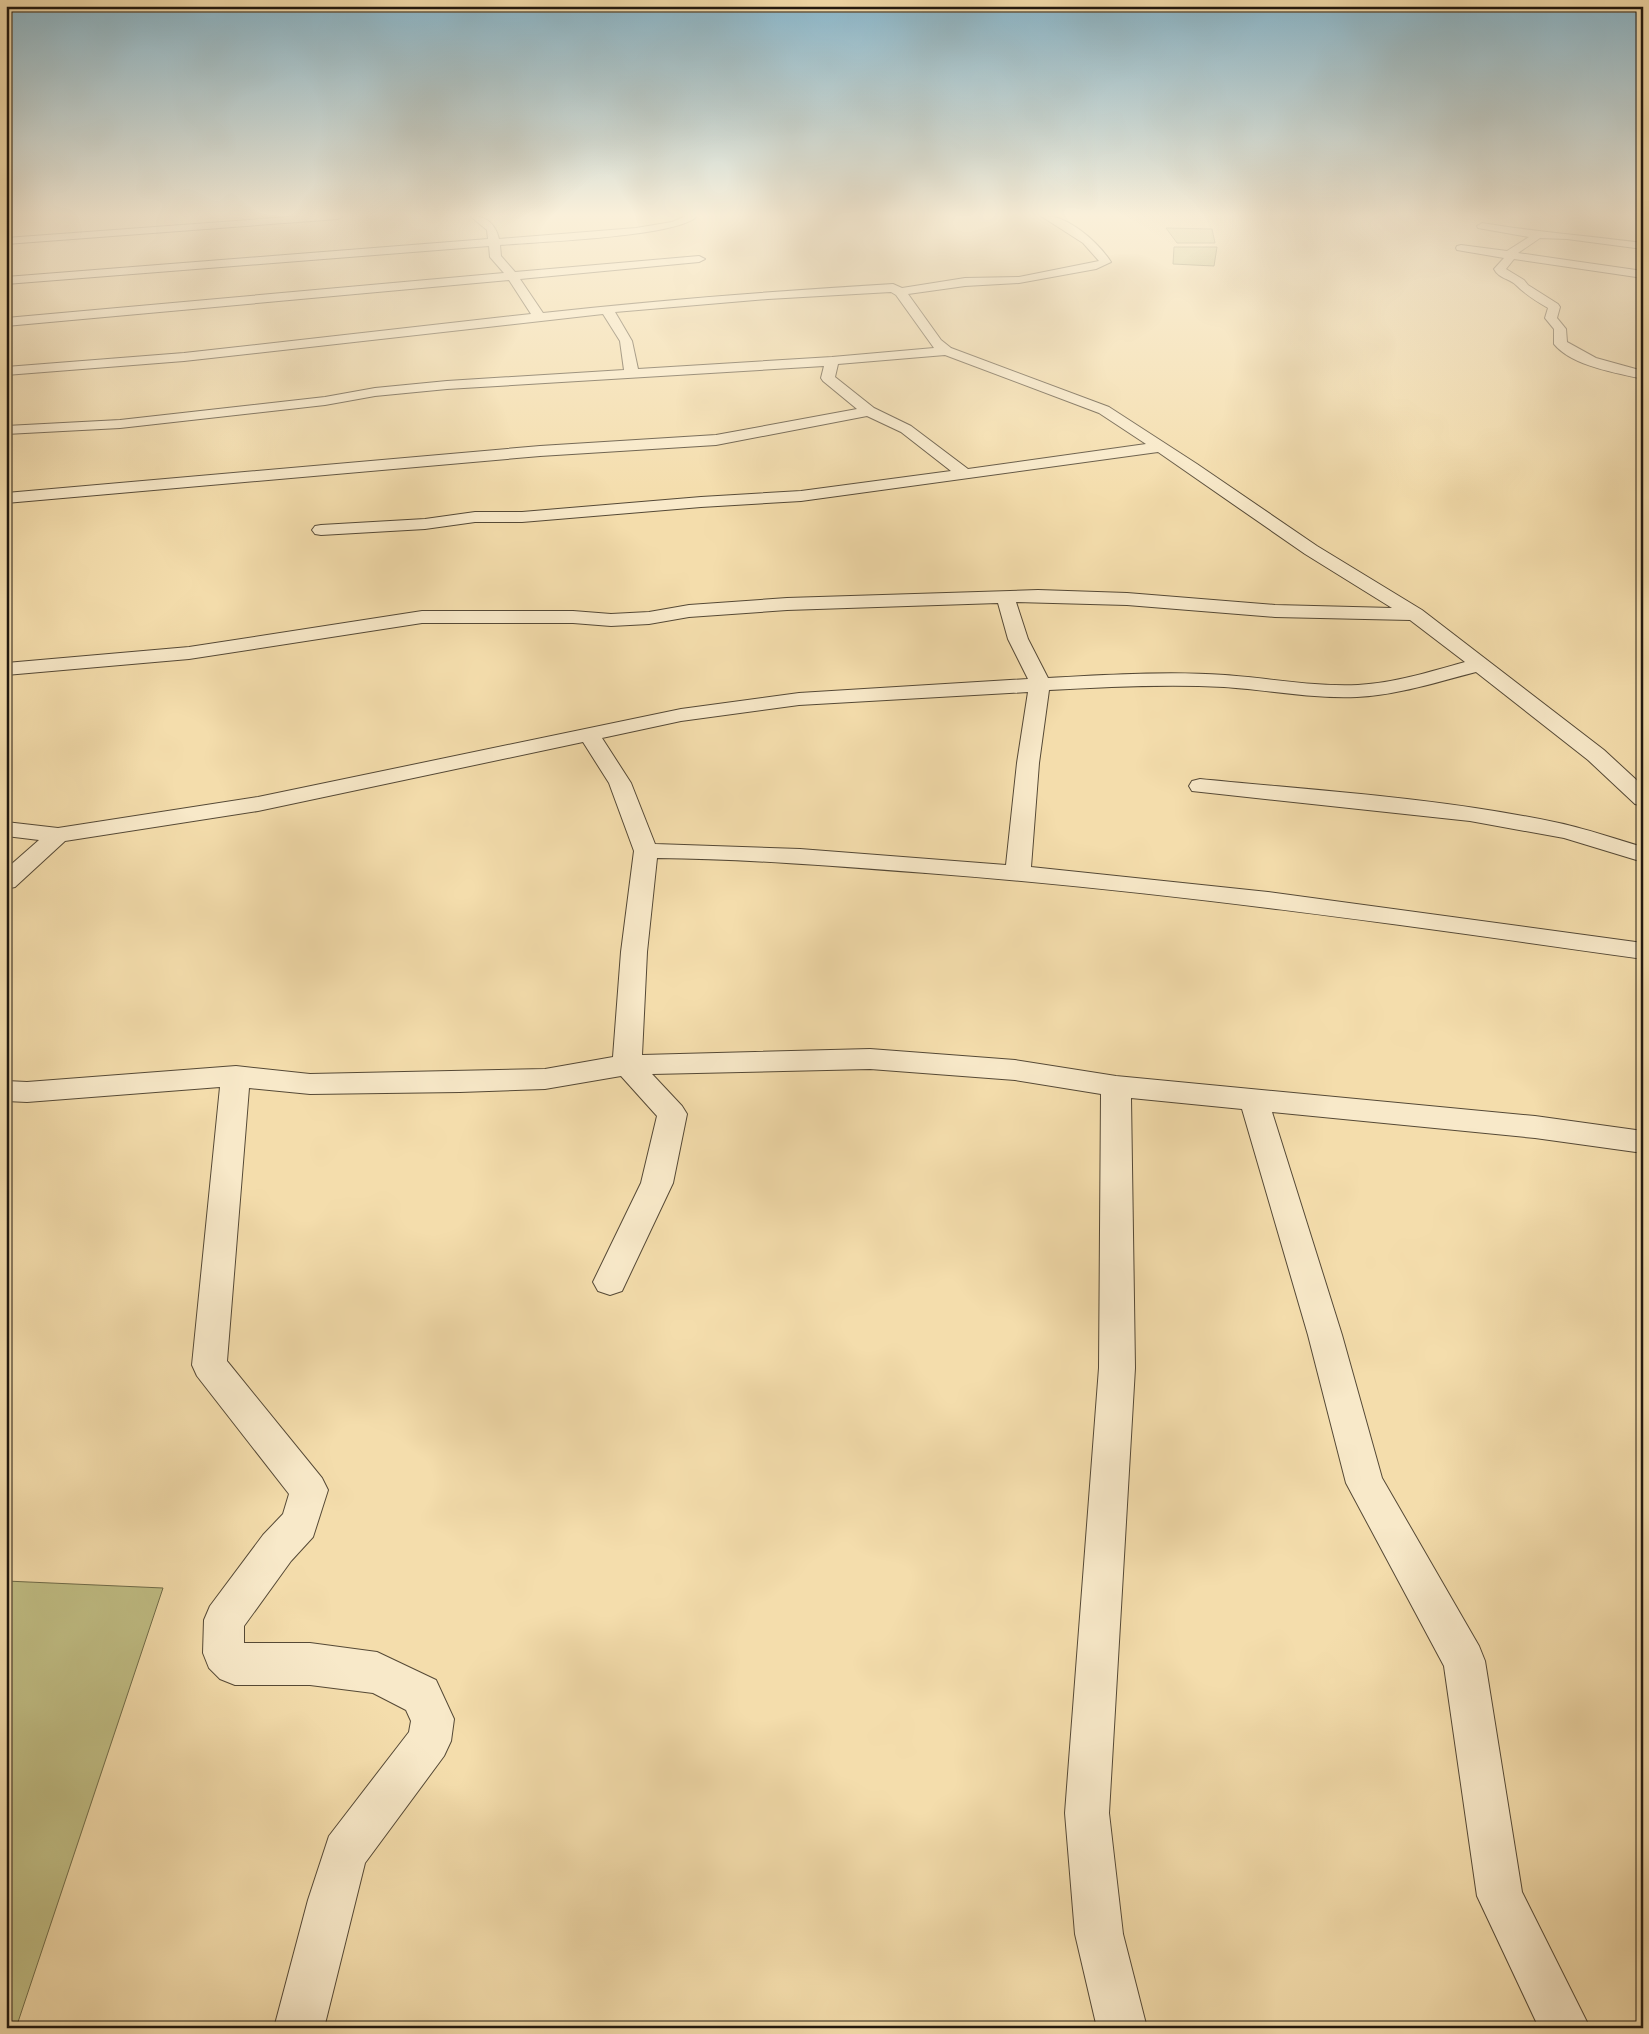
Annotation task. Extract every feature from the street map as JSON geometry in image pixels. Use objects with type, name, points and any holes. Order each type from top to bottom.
[{"type":"street","points":[[6,322],[135,311]]},
{"type":"street","points":[[535,311],[539,317]]},
{"type":"street","points":[[6,371],[156,360],[608,311],[626,341],[632,374]]},
{"type":"street","points":[[913,311],[936,343],[946,351],[1092,404],[1161,447],[1312,550],[1415,614],[1478,665],[1596,755],[1643,799]]},
{"type":"street","points":[[1553,311],[1551,318],[1560,329],[1562,344],[1584,360],[1643,375]]},
{"type":"street","points":[[6,430],[120,424],[325,401],[375,392],[447,385],[832,361],[946,351]]},
{"type":"street","points":[[832,361],[828,378],[869,411],[906,429],[965,474]]},
{"type":"street","points":[[6,498],[540,451],[716,440],[869,411]]},
{"type":"street","points":[[321,530],[425,524],[475,517],[522,517],[701,502],[801,496],[1161,447]]},
{"type":"street","points":[[6,669],[189,653],[422,617],[573,617],[612,620],[649,618],[689,611],[787,604],[1005,596],[1127,599],[1193,606],[1274,611],[1415,614]]},
{"type":"street","points":[[1005,596],[1018,640],[1040,684],[1028,763],[1018,871]]},
{"type":"street","points":[[6,829],[58,835],[258,804],[681,715],[799,699],[1140,679],[1215,680],[1358,691],[1394,688],[1478,665]]},
{"type":"street","points":[[589,734],[620,783],[646,851],[634,952],[627,1065],[672,1114],[657,1183],[610,1282]]},
{"type":"street","points":[[1200,786],[1455,813],[1560,830],[1643,855]]},
{"type":"street","points":[[6,882],[58,835]]},
{"type":"street","points":[[646,851],[717,851],[1018,871],[1367,911],[1643,951]]},
{"type":"street","points":[[6,1091],[27,1092],[236,1076],[310,1084],[498,1081],[545,1079],[627,1065],[870,1058],[1015,1070],[1116,1086],[1535,1127],[1643,1142]]},
{"type":"street","points":[[236,1076],[209,1364],[309,1490],[299,1524],[277,1548],[224,1620],[224,1653],[235,1664],[310,1664],[377,1673],[421,1695],[433,1719],[429,1741],[345,1852],[299,2028]]},
{"type":"street","points":[[1116,1086],[1117,1368],[1087,1813],[1099,1934],[1122,2028]]},
{"type":"street","points":[[1254,1100],[1325,1334],[1365,1484],[1464,1661],[1500,1896],[1565,2028]]},
{"type":"shaded area","points":[[6,1581],[163,1588],[16,2028],[6,2028]]}]
